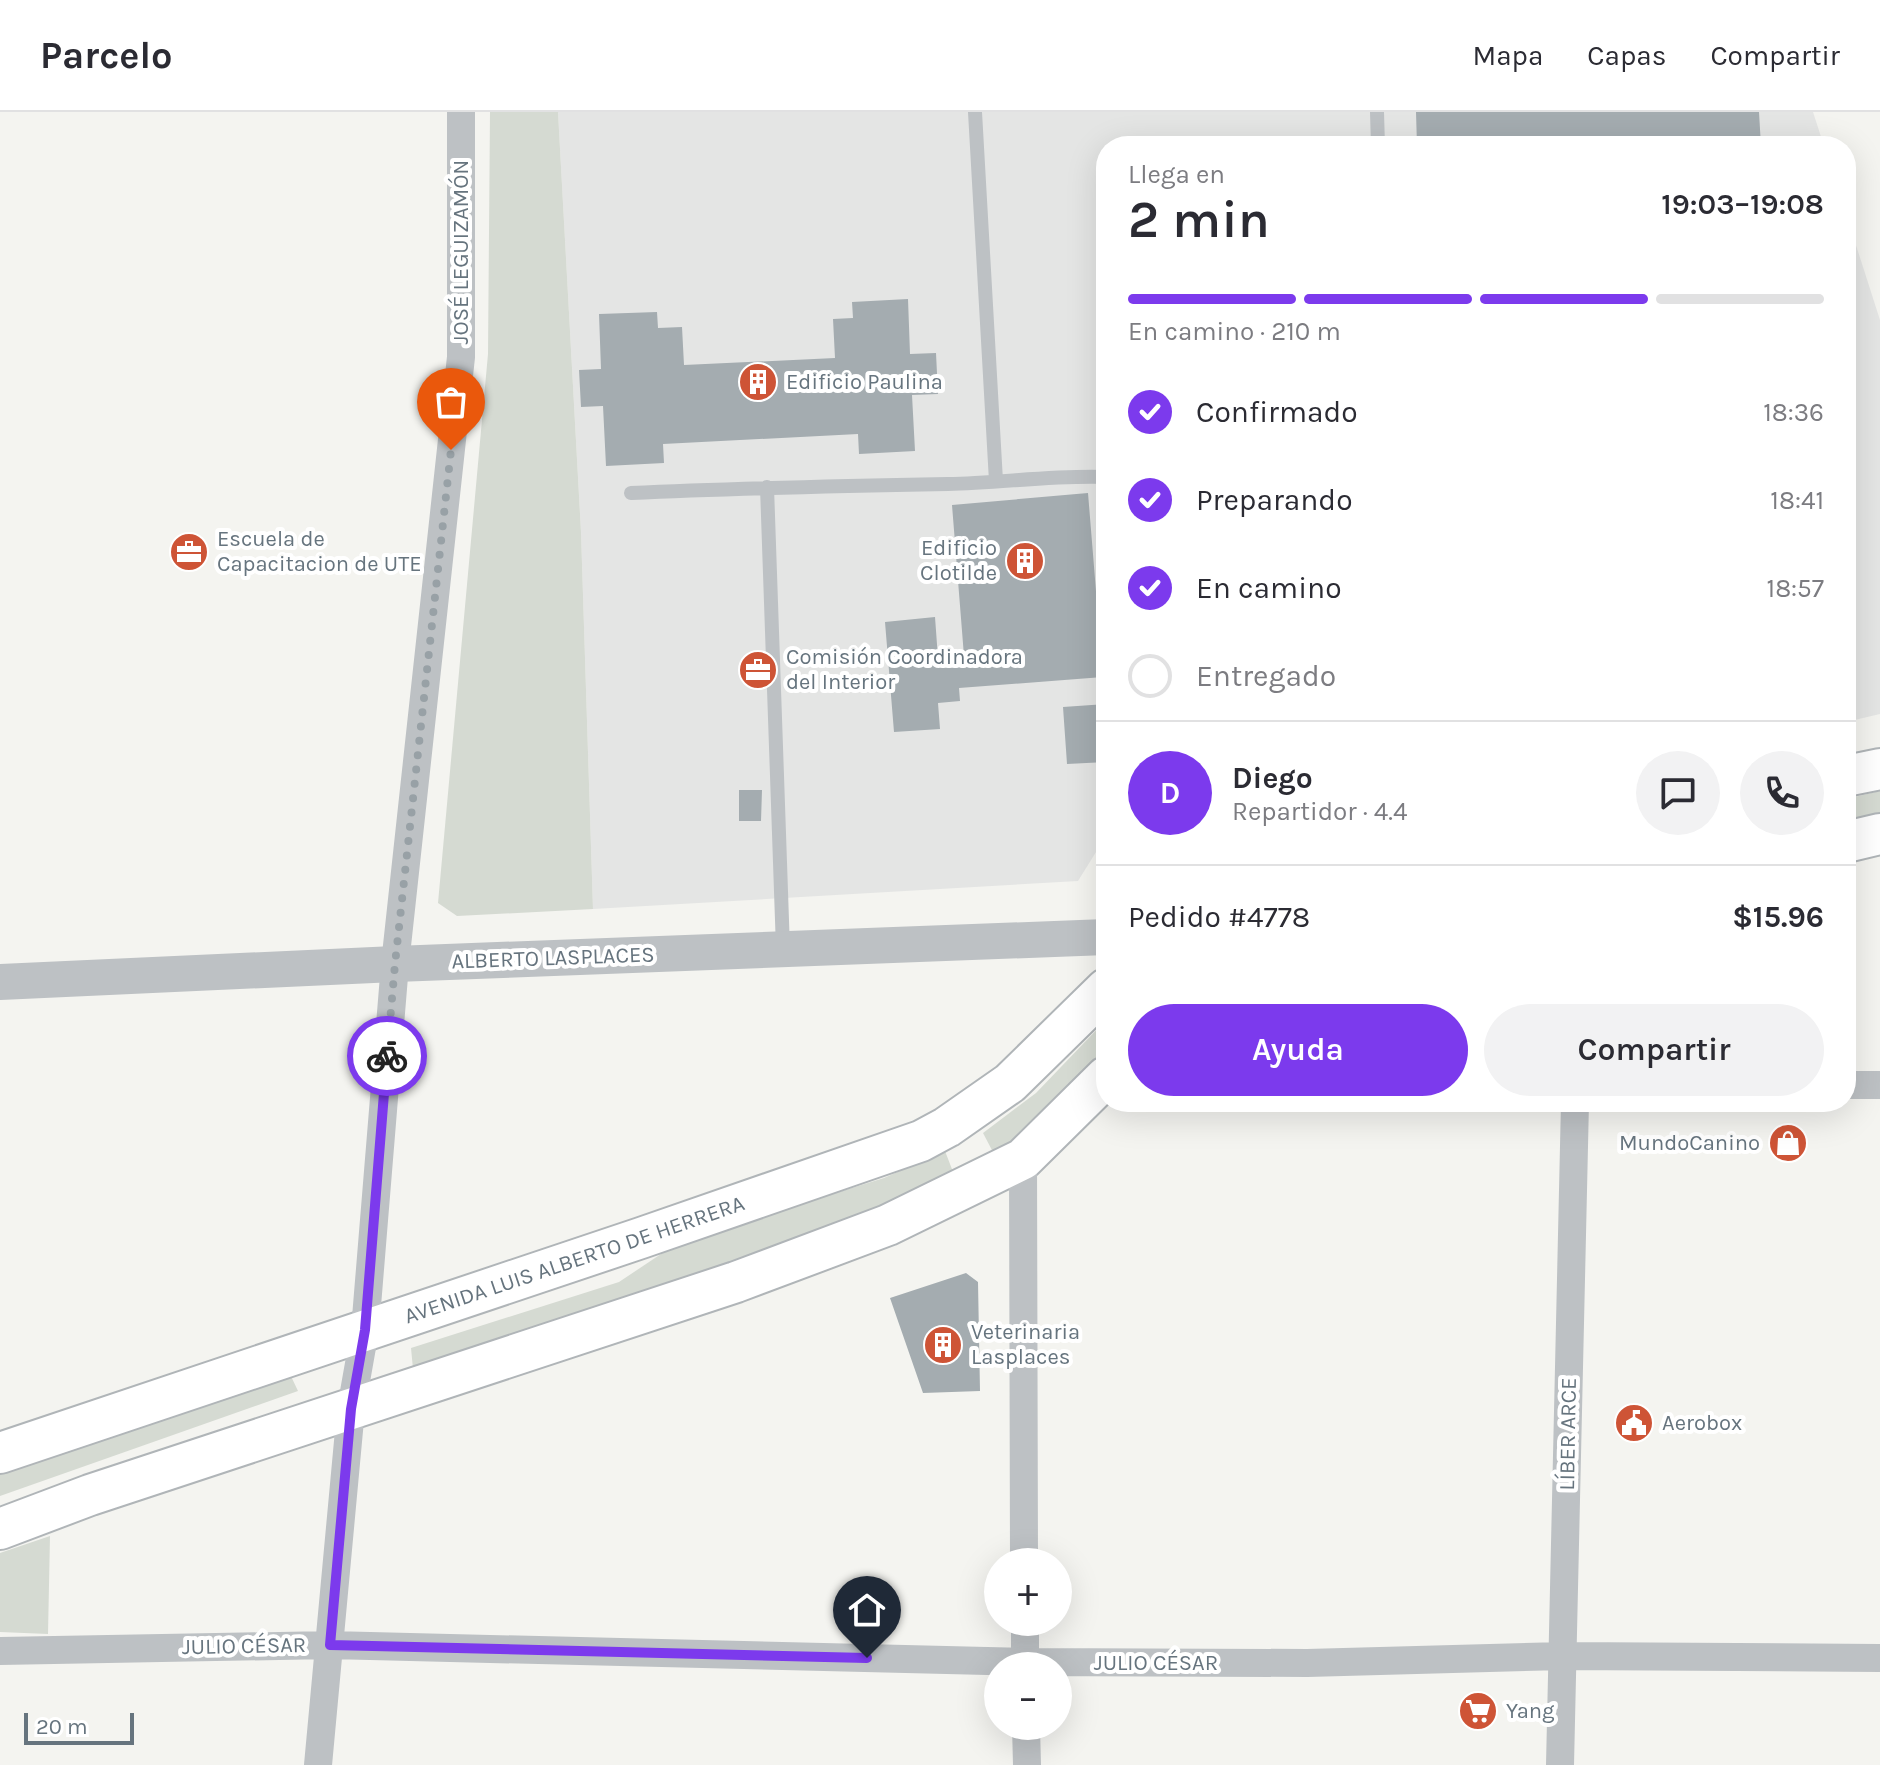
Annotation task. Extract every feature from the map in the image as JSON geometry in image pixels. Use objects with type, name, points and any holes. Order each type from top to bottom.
[{"type":"main road","points":[[1856,774],[1880,769]]},
{"type":"main road","points":[[1856,840],[1880,834]]},
{"type":"main road","name":"AVENIDA LUIS ALBERTO DE HERRERA","points":[[0,1453],[921,1141],[947,1127],[1010,1083],[1096,999]]},
{"type":"main road","points":[[0,1529],[65,1504],[736,1282],[888,1225],[1023,1159],[1096,1087]]},
{"type":"street","name":"JOSÉ LEGUIZAMÓN","points":[[318,1765],[351,1409],[365,1330],[395,964],[461,357],[461,112]]},
{"type":"street","name":"ALBERTO LASPLACES","points":[[0,982],[1096,937]]},
{"type":"street","points":[[1856,1085],[1880,1085]]},
{"type":"street","name":"LÍBER ARCE","points":[[1560,1765],[1575,1112]]},
{"type":"street","points":[[1023,1159],[1024,1548]]},
{"type":"street","name":"JULIO CÉSAR","points":[[0,1651],[330,1645],[984,1663]]},
{"type":"street","name":"JULIO CÉSAR","points":[[1072,1664],[1307,1663],[1563,1656],[1880,1658]]},
{"type":"street","points":[[1026,1740],[1027,1765]]},
{"type":"lane","points":[[975,112],[996,481]]},
{"type":"lane","points":[[1377,112],[1378,136]]},
{"type":"lane","points":[[631,493],[1096,477]]},
{"type":"lane","points":[[767,487],[783,949]]},
{"type":"shaded area","points":[[490,112],[558,112],[581,532],[593,909],[457,916],[438,903],[488,354]]},
{"type":"shaded area","points":[[558,112],[1813,112],[1821,136],[1096,136],[1096,852],[1078,881],[593,909],[581,532]]},
{"type":"shaded area","points":[[1856,245],[1880,320],[1880,714],[1856,720]]},
{"type":"shaded area","points":[[1880,791],[1880,821],[1856,826],[1856,797]]},
{"type":"shaded area","points":[[1096,1030],[1096,1063],[1047,1114],[994,1154],[983,1133],[1036,1093]]},
{"type":"shaded area","points":[[945,1151],[955,1177],[894,1206],[413,1369],[411,1348],[619,1282],[673,1246],[884,1178]]},
{"type":"shaded area","points":[[289,1372],[298,1391],[0,1496],[0,1473]]},
{"type":"shaded area","points":[[50,1536],[48,1634],[0,1632],[0,1553]]},
{"type":"building","points":[[1416,112],[1759,112],[1760,136],[1417,136]]},
{"type":"building","name":"Edificio Paulina","points":[[908,299],[910,354],[936,353],[938,394],[912,395],[915,451],[859,454],[858,434],[663,444],[664,463],[606,466],[603,406],[581,407],[579,370],[601,369],[599,314],[657,312],[658,328],[682,327],[684,365],[835,358],[833,319],[853,318],[852,302]]},
{"type":"building","name":"Edificio Clotilde","points":[[1088,493],[1096,591],[1096,678],[959,688],[960,701],[938,703],[940,729],[894,732],[885,622],[935,617],[938,658],[964,656],[952,505]]},
{"type":"building","points":[[1096,705],[1096,763],[1067,764],[1063,707]]},
{"type":"building","points":[[739,790],[762,790],[761,821],[739,821]]},
{"type":"building","name":"Veterinaria Lasplaces","points":[[966,1273],[978,1282],[980,1391],[923,1393],[890,1298]]},
{"type":"way so far","points":[[387,1056],[451,450]]},
{"type":"place","name":"Edificio Paulina","points":[[758,382]]},
{"type":"place","name":"Escuela de Capacitacion de UTE","points":[[189,552]]},
{"type":"place","name":"Edificio Clotilde","points":[[1025,561]]},
{"type":"place","name":"Comisión Coordinadora del Interior","points":[[758,670]]},
{"type":"place","name":"MundoCanino","points":[[1788,1143]]},
{"type":"place","name":"Veterinaria Lasplaces","points":[[943,1345]]},
{"type":"place","name":"Aerobox","points":[[1634,1423]]},
{"type":"place","name":"Yang","points":[[1478,1711]]},
{"type":"route","points":[[387,1056],[365,1330],[351,1409],[330,1645],[867,1658]]}]
